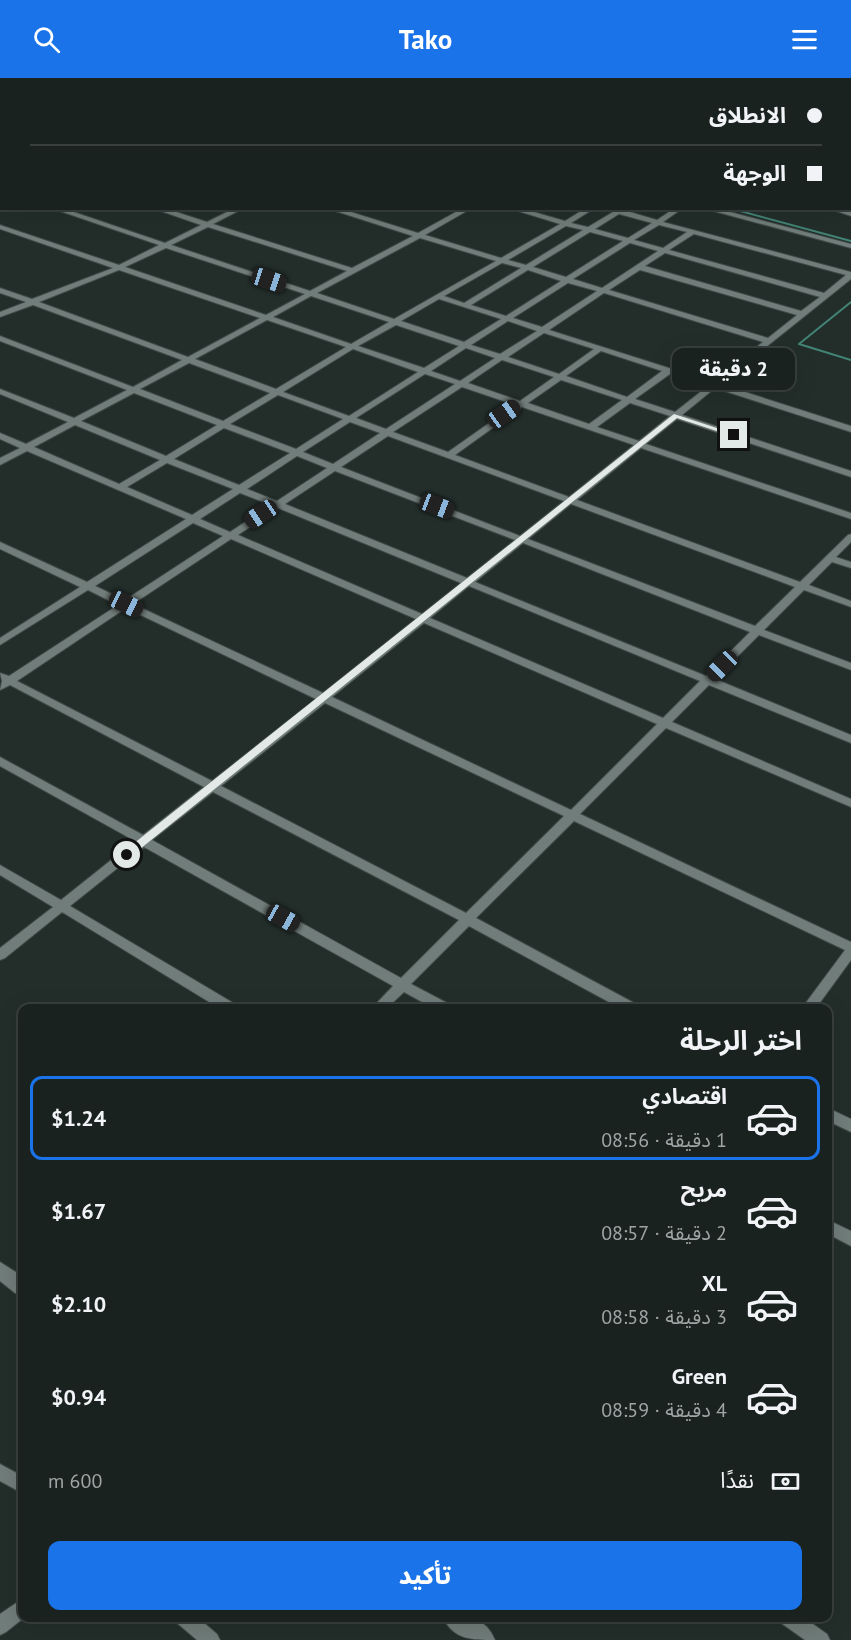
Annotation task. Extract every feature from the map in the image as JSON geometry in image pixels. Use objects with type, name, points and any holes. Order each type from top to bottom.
[{"type":"street","points":[[60,210],[851,474]]},
{"type":"street","points":[[161,210],[354,271]]},
{"type":"street","points":[[0,315],[118,268],[237,210]]},
{"type":"street","points":[[335,210],[769,341]]},
{"type":"street","points":[[0,462],[465,210]]},
{"type":"street","points":[[518,210],[826,296]]},
{"type":"street","points":[[121,488],[353,346],[589,210]]},
{"type":"street","points":[[464,306],[620,210],[657,223],[851,275]]},
{"type":"street","points":[[0,642],[677,210]]},
{"type":"street","points":[[713,210],[851,246]]},
{"type":"street","points":[[0,227],[851,516]]},
{"type":"street","points":[[3,681],[126,604],[692,232]]},
{"type":"street","points":[[639,267],[803,314]]},
{"type":"street","points":[[0,955],[851,275]]},
{"type":"street","points":[[0,290],[851,604]]},
{"type":"street","points":[[439,297],[851,429]]},
{"type":"street","points":[[0,338],[135,388],[851,667]]},
{"type":"street","points":[[448,456],[598,348]]},
{"type":"street","points":[[591,428],[668,371]]},
{"type":"street","points":[[0,391],[851,739]]},
{"type":"street","points":[[0,436],[851,803]]},
{"type":"street","points":[[383,1004],[851,537]]},
{"type":"street","points":[[0,545],[573,814],[851,949],[812,1004]]},
{"type":"street","points":[[830,558],[851,565]]},
{"type":"street","points":[[3,681],[467,920],[624,1004]]},
{"type":"street","points":[[0,761],[437,1004]]},
{"type":"street","points":[[0,869],[223,1004]]},
{"type":"street","points":[[832,1116],[851,1126]]},
{"type":"street","points":[[832,1228],[851,1239]]},
{"type":"street","points":[[0,1270],[18,1284]]},
{"type":"street","points":[[0,1472],[18,1483]]},
{"type":"street","points":[[0,1626],[18,1611]]},
{"type":"street","points":[[189,1622],[211,1640]]},
{"type":"street","points":[[461,1622],[484,1640]]},
{"type":"street","points":[[794,1622],[821,1640]]},
{"type":"waterway","points":[[736,210],[851,241]]},
{"type":"waterway","points":[[851,302],[799,344],[851,360]]},
{"type":"route","points":[[127,855],[676,416],[734,435]]}]
